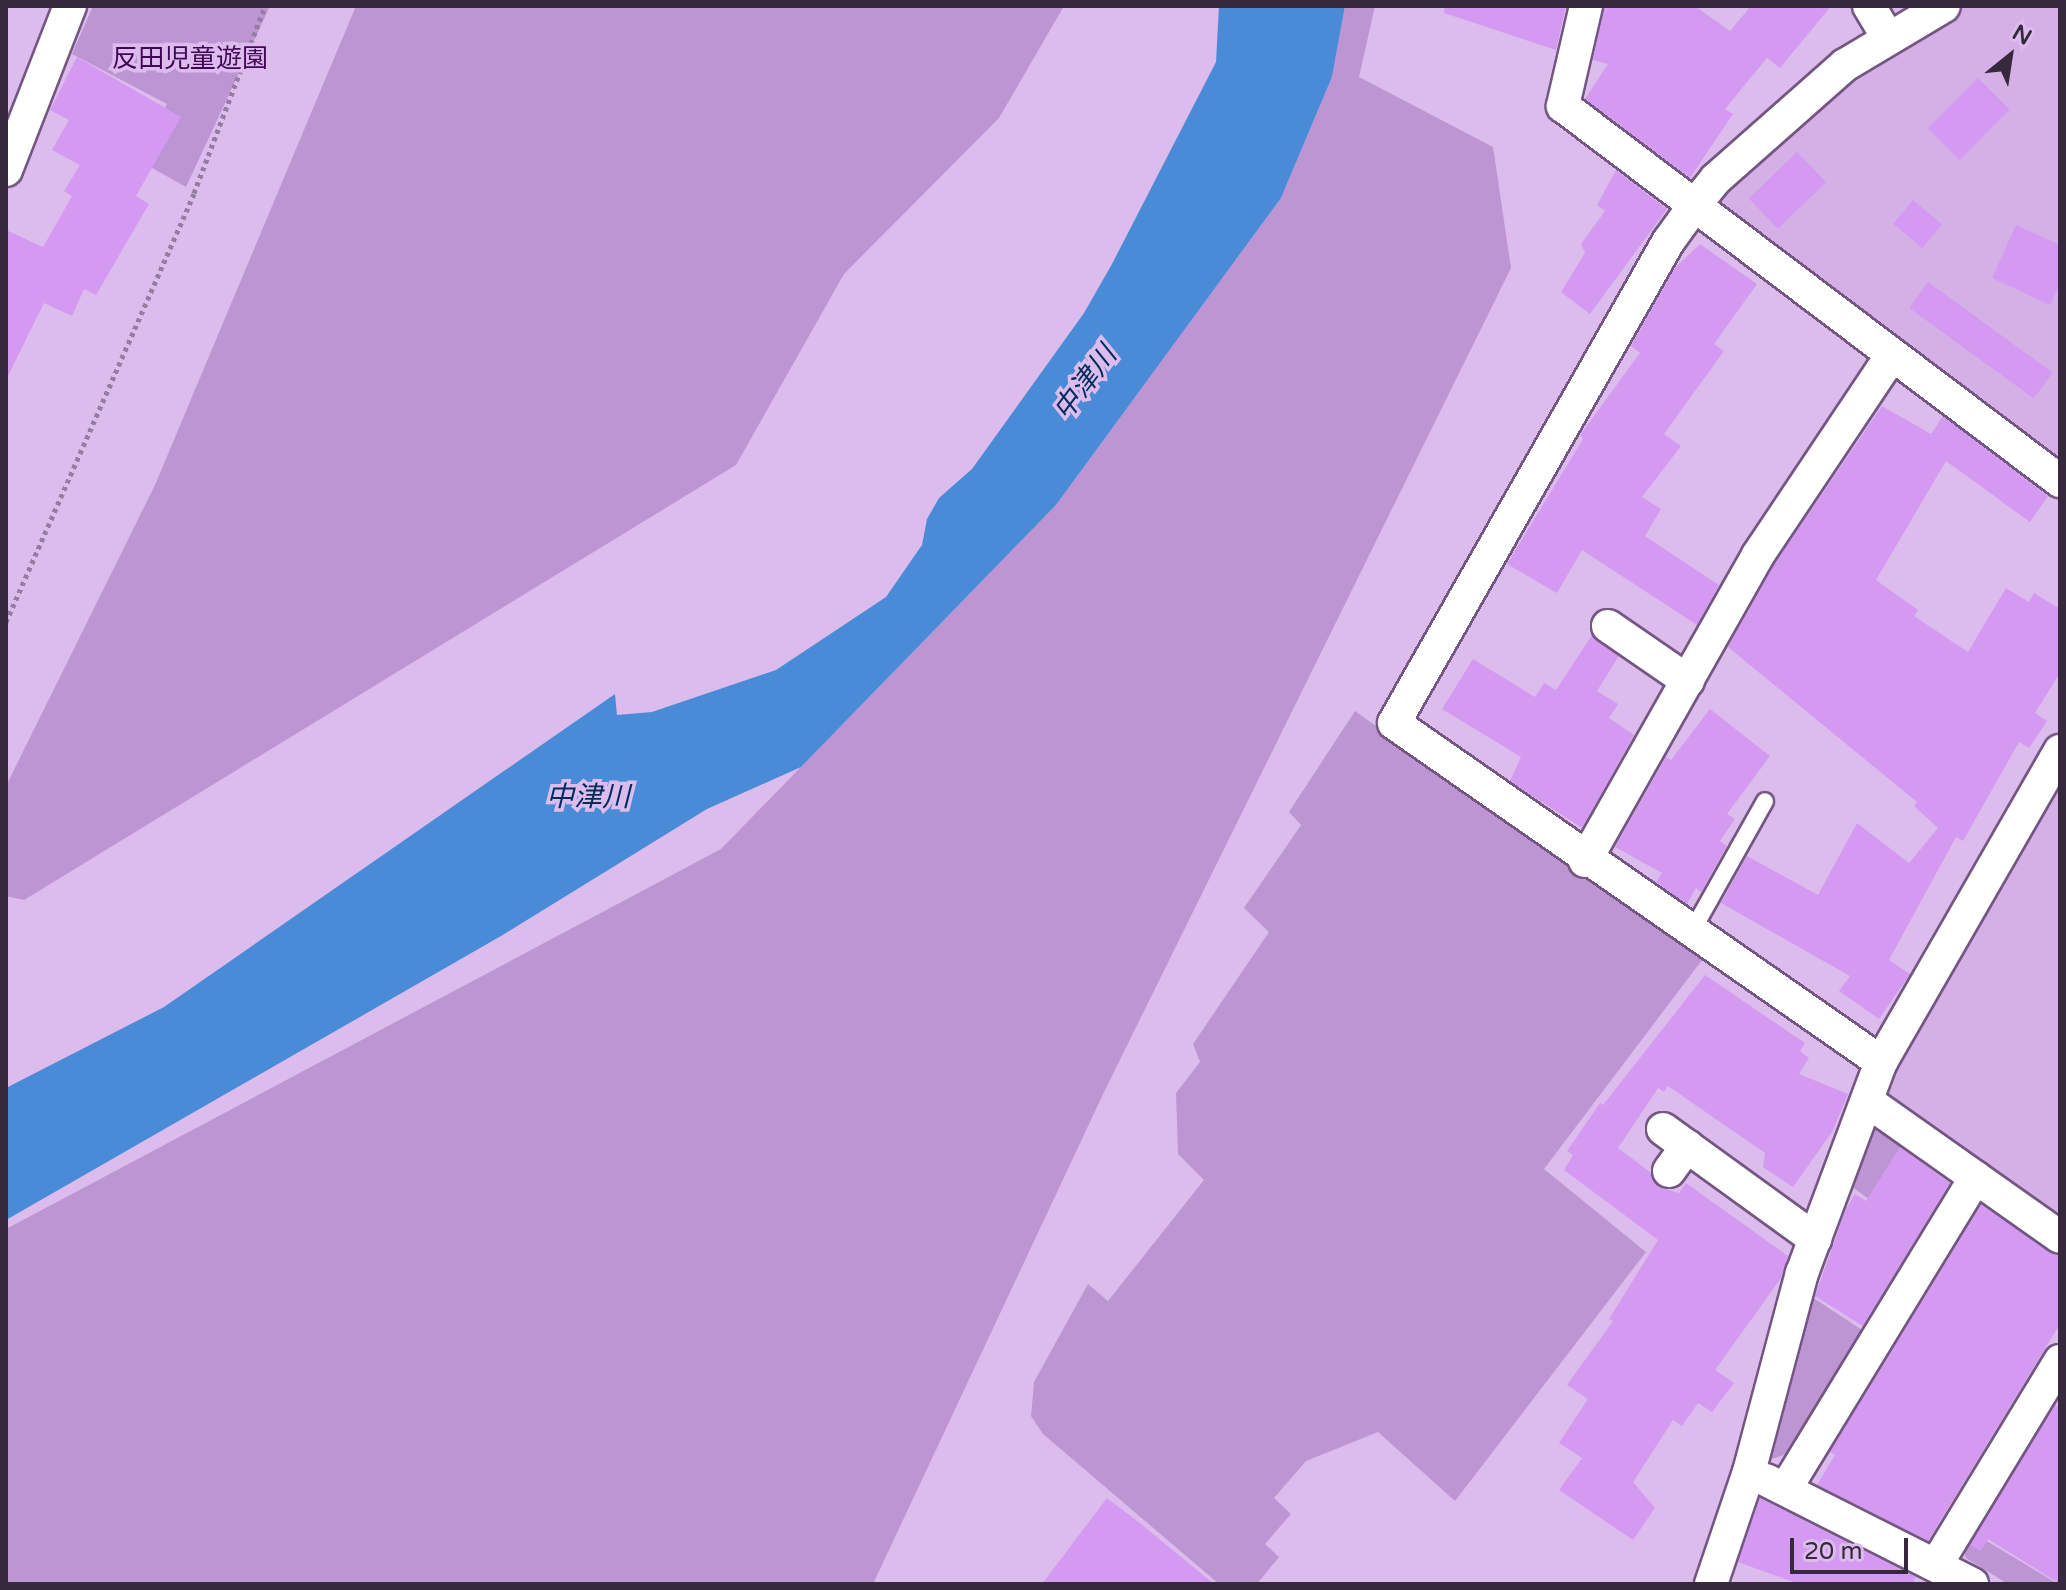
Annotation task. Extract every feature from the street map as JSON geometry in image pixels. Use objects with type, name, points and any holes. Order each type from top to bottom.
[{"type":"street","points":[[6,170],[70,6]]},
{"type":"street","points":[[1586,6],[1563,106],[2060,481]]},
{"type":"street","points":[[1869,6],[1888,38]]},
{"type":"street","points":[[1881,1062],[1585,861],[1394,723],[1668,242],[1694,206],[1716,179],[1845,65],[1944,6]]},
{"type":"street","points":[[1585,861],[1758,555],[1891,356]]},
{"type":"street","points":[[1608,626],[1688,681]]},
{"type":"street","points":[[1711,1584],[1749,1472],[1815,1239],[1870,1103],[1881,1062],[2060,751]]},
{"type":"street","points":[[1870,1103],[2060,1237]]},
{"type":"street","points":[[1673,1149],[1815,1239]]},
{"type":"street","points":[[1786,1488],[1976,1177]]},
{"type":"street","points":[[1936,1565],[2060,1361]]},
{"type":"street","points":[[1749,1472],[1972,1584]]},
{"type":"lane","points":[[1691,933],[1765,801]]},
{"type":"path","points":[[6,622],[194,193],[265,6]]},
{"type":"shaded area","points":[[1957,6],[2060,6],[2060,465],[1721,214],[1718,191],[1847,74]]},
{"type":"shaded area","points":[[2060,774],[2060,1219],[1887,1096],[1892,1064]]},
{"type":"green space","name":"反田児童遊園","points":[[93,6],[270,6],[186,187],[138,160],[167,104],[72,54]]},
{"type":"green space","points":[[356,6],[1064,6],[999,118],[844,274],[736,465],[24,900],[6,896],[6,786],[155,485]]},
{"type":"green space","points":[[1345,6],[1375,6],[1359,77],[1493,147],[1511,268],[1105,1090],[873,1584],[6,1584],[6,1229],[721,849],[1056,505],[1281,198],[1332,77]]},
{"type":"green space","points":[[1355,711],[1702,960],[1544,1169],[1646,1252],[1455,1501],[1378,1432],[1306,1461],[1274,1498],[1291,1514],[1265,1544],[1279,1557],[1257,1584],[1219,1584],[1043,1434],[1031,1416],[1034,1382],[1088,1284],[1108,1301],[1204,1180],[1178,1154],[1176,1093],[1200,1062],[1193,1044],[1269,932],[1244,908],[1301,825],[1289,812]]},
{"type":"green space","points":[[1882,1126],[1905,1141],[1870,1200],[1851,1186],[1875,1128]]},
{"type":"green space","points":[[1809,1295],[1862,1330],[1787,1454],[1769,1460],[1762,1457]]},
{"type":"green space","points":[[1970,1531],[2058,1584],[2008,1584],[1966,1558],[1962,1545]]},
{"type":"water","name":"中津川","points":[[1219,6],[1345,6],[1332,77],[1281,198],[1056,505],[801,767],[707,809],[501,936],[6,1220],[6,1088],[164,1007],[615,694],[617,715],[652,712],[776,670],[886,597],[922,545],[927,519],[939,498],[972,469],[1084,313],[1112,264],[1216,62]]},
{"type":"building","points":[[1445,6],[1566,6],[1556,50],[1444,13]]},
{"type":"building","points":[[1604,6],[1695,6],[1730,31],[1751,6],[1831,6],[1780,68],[1767,58],[1725,109],[1733,114],[1690,178],[1585,99],[1608,64],[1593,60]]},
{"type":"building","points":[[77,57],[181,117],[136,196],[149,204],[96,295],[84,289],[72,316],[44,303],[6,380],[6,230],[43,247],[72,196],[64,191],[80,165],[52,150],[69,120],[50,110]]},
{"type":"building","points":[[1978,78],[2010,110],[1960,160],[1928,128]]},
{"type":"building","points":[[1797,152],[1826,182],[1778,229],[1749,199]]},
{"type":"building","points":[[1616,170],[1667,209],[1590,314],[1561,292],[1585,253],[1581,244],[1605,211],[1597,205]]},
{"type":"building","points":[[1913,200],[1942,224],[1922,248],[1893,224]]},
{"type":"building","points":[[2016,225],[2060,245],[2060,284],[2050,305],[1992,278]]},
{"type":"building","points":[[1700,244],[1757,284],[1714,344],[1724,351],[1664,434],[1681,446],[1642,497],[1661,509],[1645,536],[1719,585],[1697,625],[1582,550],[1557,593],[1507,564],[1583,439],[1580,435],[1640,353],[1631,346],[1675,268]]},
{"type":"building","points":[[1928,282],[2053,373],[2034,398],[1909,308]]},
{"type":"building","points":[[1882,406],[1931,434],[1943,416],[2048,496],[2030,522],[1946,461],[1876,580],[1918,610],[1914,616],[1968,652],[2006,588],[2029,602],[2034,593],[2060,609],[2060,673],[2035,713],[2047,721],[2029,748],[2019,742],[1963,841],[1956,837],[1889,960],[1910,974],[1879,1019],[1839,991],[1850,976],[1721,903],[1747,856],[1818,895],[1857,823],[1909,863],[1938,828],[1914,806],[1917,802],[1728,647],[1774,565]]},
{"type":"building","points":[[1592,635],[1619,656],[1597,691],[1618,704],[1609,718],[1634,735],[1582,828],[1510,781],[1521,757],[1442,709],[1473,659],[1535,697],[1544,683],[1556,690]]},
{"type":"building","points":[[1710,709],[1770,756],[1727,814],[1735,819],[1720,841],[1727,846],[1701,892],[1696,888],[1687,904],[1656,882],[1662,873],[1615,847],[1666,757],[1671,760]]},
{"type":"building","points":[[1705,975],[1805,1043],[1800,1051],[1809,1058],[1799,1074],[1848,1094],[1832,1132],[1793,1187],[1763,1167],[1765,1153],[1668,1086],[1664,1092],[1658,1088],[1618,1148],[1650,1172],[1659,1187],[1679,1193],[1686,1183],[1788,1256],[1781,1278],[1715,1370],[1734,1383],[1712,1412],[1698,1403],[1682,1426],[1673,1420],[1633,1482],[1655,1508],[1633,1540],[1559,1490],[1582,1458],[1559,1443],[1588,1399],[1567,1385],[1613,1321],[1609,1319],[1658,1240],[1564,1170],[1573,1155],[1567,1151],[1600,1103],[1603,1105]]},
{"type":"building","points":[[1900,1147],[1950,1183],[1863,1326],[1815,1296],[1846,1209],[1855,1194],[1866,1201]]},
{"type":"building","points":[[1981,1205],[2060,1256],[2060,1324],[1928,1541],[1817,1485],[1835,1455],[1830,1452]]},
{"type":"building","points":[[2055,1405],[2060,1408],[2060,1584],[1988,1539],[1981,1551],[1970,1545]]},
{"type":"building","points":[[1107,1498],[1141,1524],[1214,1584],[1042,1584]]},
{"type":"building","points":[[1760,1498],[1916,1577],[1912,1584],[1799,1584],[1738,1562]]}]
